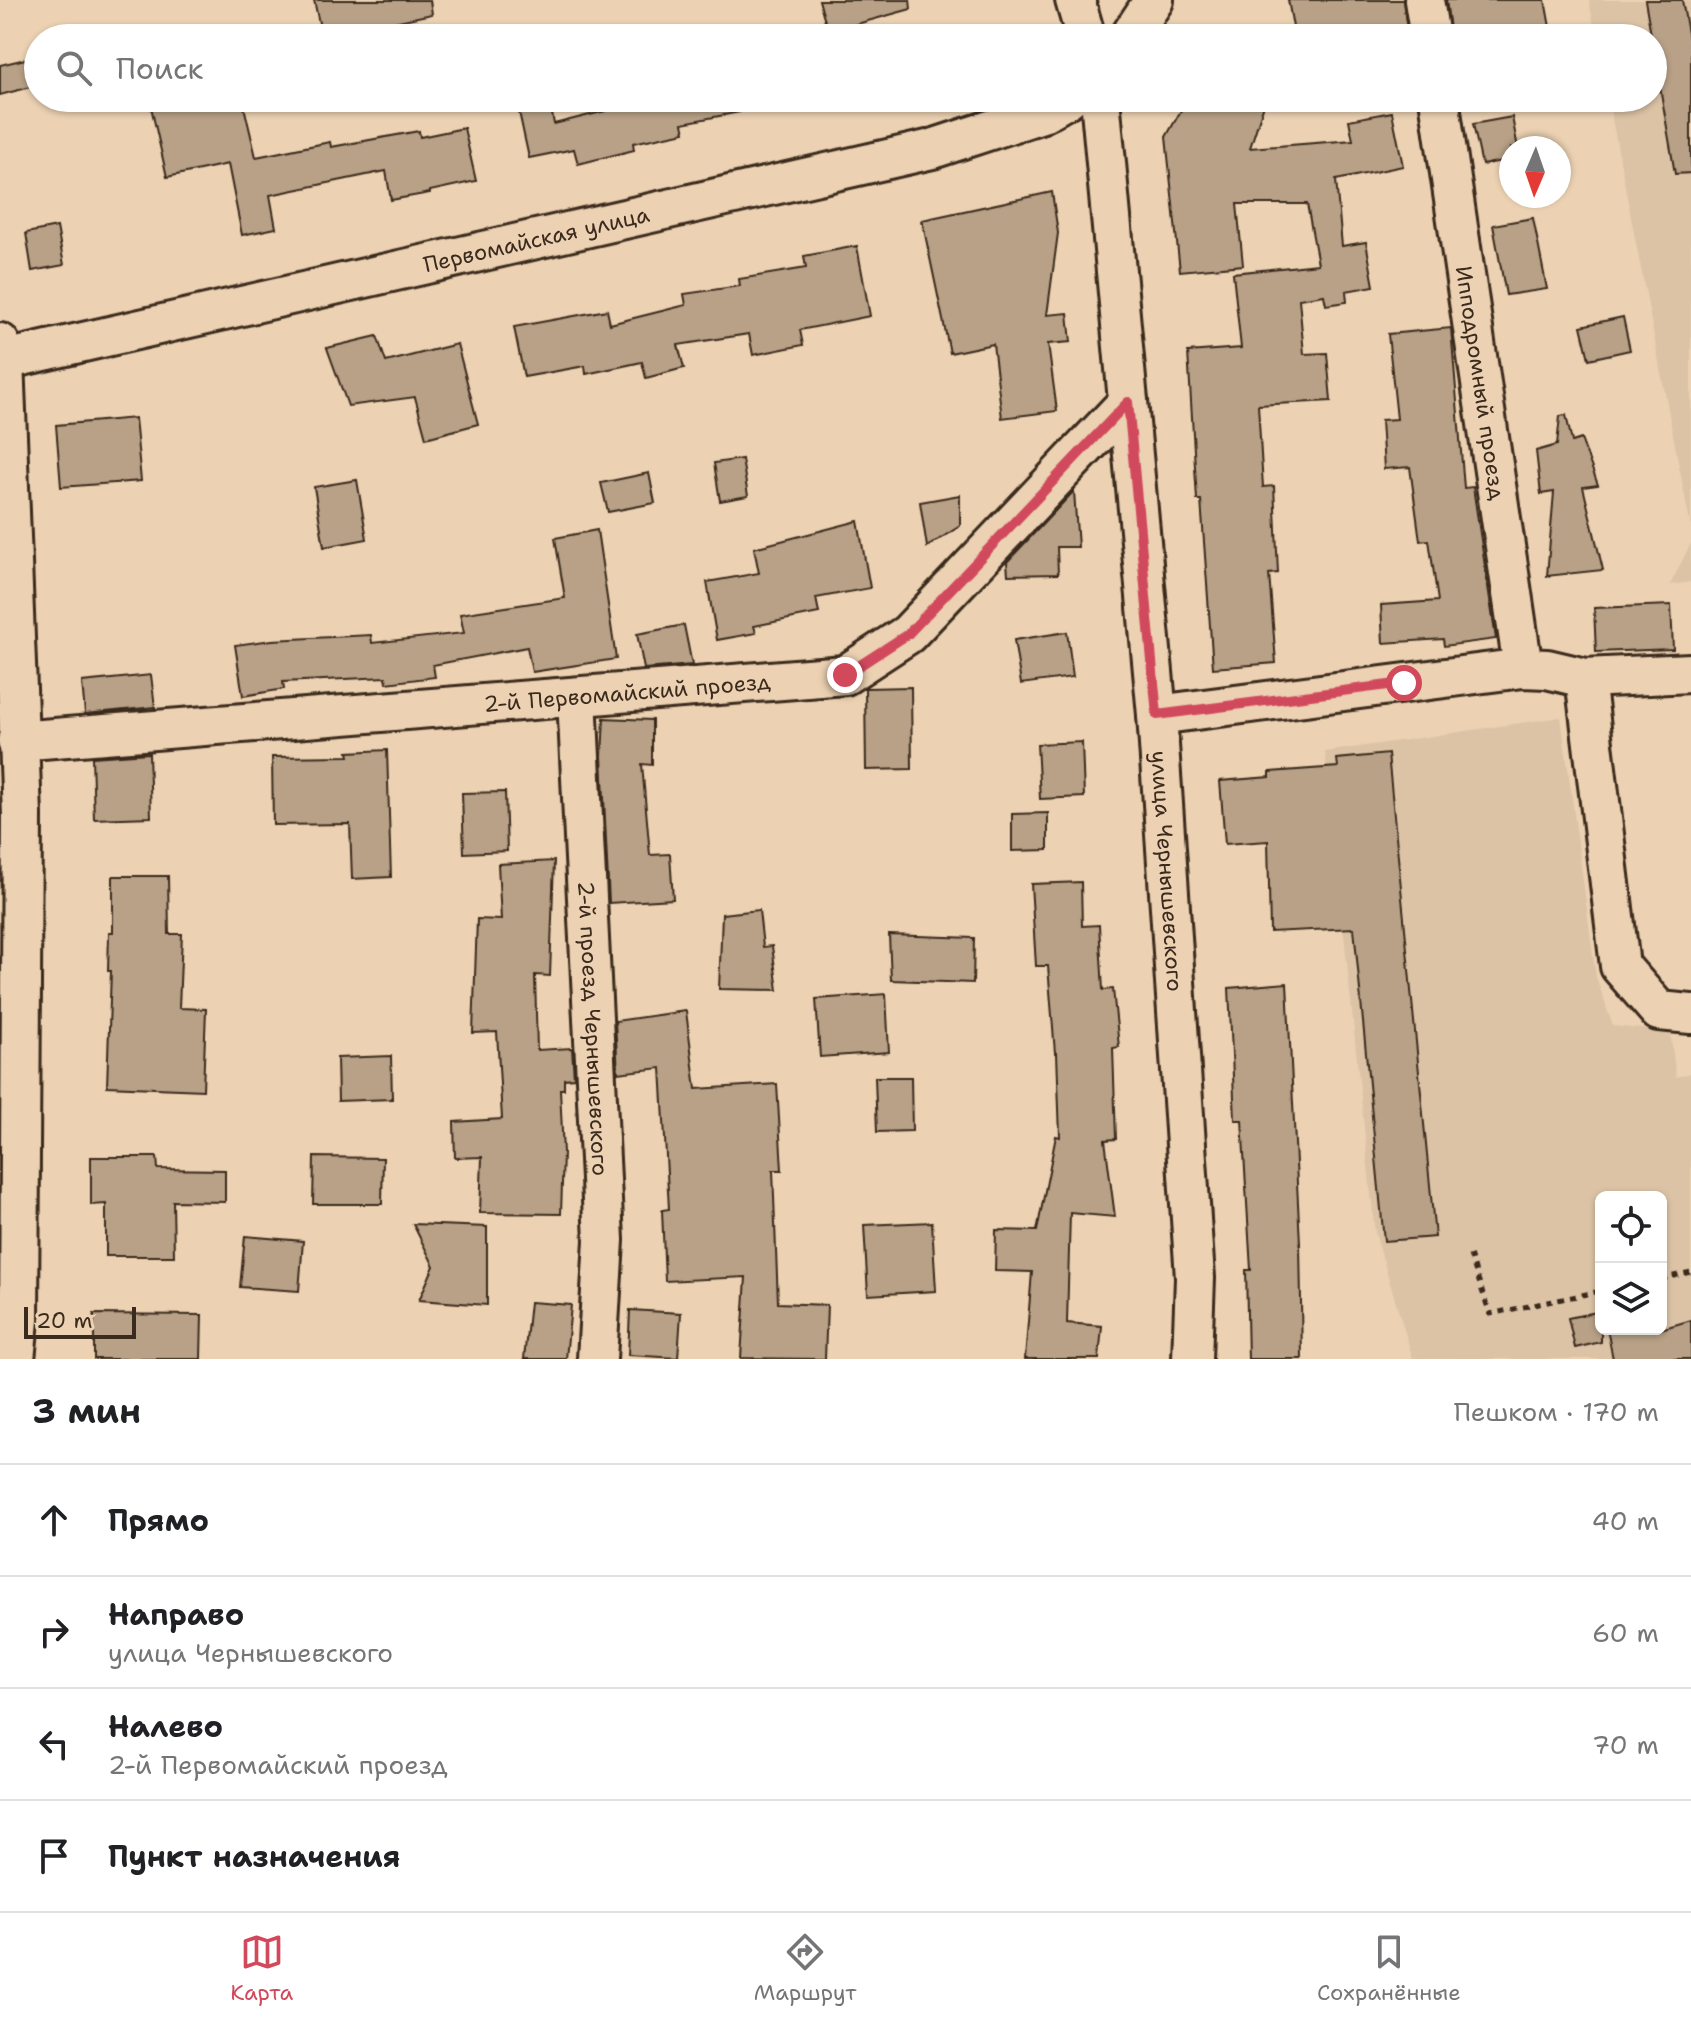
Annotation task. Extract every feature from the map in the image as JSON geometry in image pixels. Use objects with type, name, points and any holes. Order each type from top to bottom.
[{"type":"street","points":[[1075,0],[1082,24]]},
{"type":"street","points":[[1138,24],[1154,0]]},
{"type":"street","points":[[1424,0],[1428,24]]},
{"type":"street","name":"Первомайская улица","points":[[1,355],[932,149],[1044,112]]},
{"type":"street","name":"улица Чернышевского","points":[[1101,112],[1157,715],[1195,1278],[1192,1359]]},
{"type":"street","name":"Ипподромный проезд","points":[[1441,112],[1523,668]]},
{"type":"street","points":[[1,355],[17,741],[11,816],[19,1304],[15,1359]]},
{"type":"street","name":"2-й Первомайский проезд","points":[[17,741],[845,675],[908,634],[1128,402]]},
{"type":"street","points":[[1157,715],[1523,668],[1547,669],[1585,678],[1691,673]]},
{"type":"street","points":[[1585,678],[1620,966],[1659,1011],[1691,1014]]},
{"type":"street","name":"2-й проезд Чернышевского","points":[[577,697],[604,1240],[597,1359]]},
{"type":"path","points":[[1470,1255],[1490,1314],[1595,1292]]},
{"type":"path","points":[[1667,1278],[1691,1272]]},
{"type":"shaded area","points":[[1589,0],[1691,0],[1691,528],[1611,112],[1667,112],[1667,24],[1593,24]]},
{"type":"shaded area","points":[[1691,543],[1691,582],[1670,585]]},
{"type":"shaded area","points":[[1561,717],[1596,977],[1613,1026],[1670,1032],[1676,1077],[1691,1073],[1691,1359],[1413,1359],[1375,1233],[1325,752]]},
{"type":"building","points":[[314,0],[430,0],[432,14],[384,24],[319,24]]},
{"type":"building","points":[[819,0],[910,0],[911,9],[857,24],[826,24]]},
{"type":"building","points":[[1288,0],[1403,0],[1406,24],[1292,24]]},
{"type":"building","points":[[1446,0],[1545,0],[1549,24],[1449,24]]},
{"type":"building","points":[[1645,0],[1682,0],[1691,50],[1691,173],[1675,174],[1664,112],[1667,112],[1667,24],[1649,24]]},
{"type":"building","points":[[24,59],[24,89],[0,95],[0,65]]},
{"type":"building","points":[[152,112],[245,112],[256,157],[330,142],[331,147],[419,131],[420,137],[464,128],[476,181],[391,200],[386,171],[270,195],[276,228],[242,235],[228,164],[167,177]]},
{"type":"building","points":[[519,112],[552,112],[554,124],[601,112],[740,112],[683,123],[685,132],[633,143],[634,150],[578,164],[574,149],[529,158]]},
{"type":"building","points":[[1180,112],[1262,112],[1250,148],[1353,140],[1349,120],[1392,112],[1403,166],[1336,180],[1342,246],[1366,242],[1374,286],[1346,291],[1347,302],[1326,305],[1324,295],[1299,299],[1304,354],[1327,353],[1331,401],[1258,405],[1263,487],[1274,486],[1278,573],[1269,574],[1276,663],[1213,668],[1201,500],[1197,500],[1188,352],[1241,348],[1233,273],[1318,264],[1307,204],[1237,204],[1243,265],[1180,271],[1166,137]]},
{"type":"building","points":[[1512,117],[1516,136],[1499,136],[1499,161],[1482,165],[1473,124]]},
{"type":"building","points":[[1052,192],[1058,233],[1047,315],[1068,313],[1071,342],[1048,344],[1057,411],[1002,418],[993,344],[950,353],[922,220]]},
{"type":"building","points":[[1533,218],[1547,289],[1506,295],[1493,225]]},
{"type":"building","points":[[57,227],[64,265],[32,271],[26,233]]},
{"type":"building","points":[[857,246],[870,316],[800,330],[803,345],[753,355],[749,334],[678,345],[684,368],[646,378],[642,362],[586,374],[585,366],[524,377],[514,327],[607,310],[610,324],[686,305],[684,294],[740,286],[739,279],[806,268],[804,256]]},
{"type":"building","points":[[1623,317],[1630,350],[1589,359],[1581,326]]},
{"type":"building","points":[[1451,328],[1464,488],[1473,487],[1496,639],[1444,646],[1443,639],[1383,643],[1381,605],[1438,601],[1429,540],[1420,541],[1410,467],[1384,469],[1381,420],[1397,419],[1388,334]]},
{"type":"building","points":[[377,336],[386,362],[457,344],[478,424],[426,438],[415,397],[348,406],[327,348]]},
{"type":"building","points":[[1566,415],[1572,442],[1581,439],[1598,485],[1583,487],[1603,570],[1547,576],[1554,492],[1541,494],[1536,451],[1557,445],[1560,416]]},
{"type":"building","points":[[135,418],[141,481],[61,487],[56,425]]},
{"type":"building","points":[[742,459],[748,496],[720,501],[714,463]]},
{"type":"building","points":[[649,473],[655,503],[608,512],[601,483]]},
{"type":"building","points":[[357,480],[367,539],[324,547],[314,487]]},
{"type":"building","points":[[1074,491],[1078,547],[1057,547],[1058,574],[1008,575],[1007,562]]},
{"type":"building","points":[[960,495],[960,526],[927,547],[920,502]]},
{"type":"building","points":[[858,521],[870,588],[816,598],[819,613],[754,626],[756,633],[717,640],[707,582],[759,573],[754,548]]},
{"type":"building","points":[[597,530],[616,659],[532,672],[527,647],[433,665],[435,677],[387,683],[386,677],[283,682],[284,689],[243,696],[235,645],[371,635],[372,643],[464,633],[460,614],[565,598],[555,538]]},
{"type":"building","points":[[1671,605],[1673,649],[1596,652],[1594,608]]},
{"type":"building","points":[[684,625],[692,665],[644,669],[637,634]]},
{"type":"building","points":[[1067,632],[1073,677],[1021,684],[1014,640]]},
{"type":"building","points":[[151,675],[155,707],[85,714],[82,682]]},
{"type":"building","points":[[911,687],[912,769],[866,770],[865,688]]},
{"type":"building","points":[[604,718],[652,720],[652,765],[642,764],[650,855],[670,854],[673,899],[609,903],[602,756]]},
{"type":"building","points":[[1082,742],[1084,797],[1040,799],[1037,744]]},
{"type":"building","points":[[387,750],[391,877],[352,879],[350,824],[273,825],[272,757],[349,756],[348,752]]},
{"type":"building","points":[[149,753],[151,817],[94,819],[92,757]]},
{"type":"building","points":[[1388,754],[1435,1237],[1384,1241],[1354,928],[1270,932],[1268,841],[1225,844],[1220,781],[1270,777],[1270,772],[1338,767],[1337,759]]},
{"type":"building","points":[[505,792],[507,851],[464,853],[462,793]]},
{"type":"building","points":[[1048,813],[1048,850],[1012,851],[1012,814]]},
{"type":"building","points":[[554,861],[550,976],[535,975],[537,1050],[572,1048],[574,1078],[564,1079],[564,1089],[560,1089],[563,1153],[561,1214],[480,1213],[482,1157],[455,1158],[454,1122],[502,1119],[497,1032],[473,1033],[477,919],[501,920],[498,864]]},
{"type":"building","points":[[113,876],[168,876],[169,934],[182,934],[179,1008],[206,1009],[203,1090],[107,1086]]},
{"type":"building","points":[[1081,882],[1082,926],[1099,925],[1103,990],[1113,989],[1119,1047],[1113,1048],[1116,1139],[1105,1140],[1115,1217],[1070,1213],[1067,1323],[1102,1326],[1099,1359],[1025,1359],[1032,1272],[995,1271],[996,1230],[1037,1231],[1056,1136],[1060,1137],[1057,1053],[1048,966],[1036,966],[1031,884]]},
{"type":"building","points":[[759,910],[763,947],[772,946],[778,990],[719,989],[722,914]]},
{"type":"building","points":[[889,935],[974,938],[973,983],[891,980]]},
{"type":"building","points":[[1287,983],[1300,1243],[1302,1359],[1248,1359],[1246,1270],[1251,1270],[1242,1120],[1235,1120],[1229,988]]},
{"type":"building","points":[[886,994],[889,1052],[820,1057],[816,999]]},
{"type":"building","points":[[686,1011],[696,1089],[777,1084],[782,1170],[773,1170],[778,1303],[827,1305],[825,1359],[741,1358],[746,1277],[665,1281],[662,1210],[669,1209],[661,1068],[618,1073],[615,1021]]},
{"type":"building","points":[[391,1056],[392,1099],[338,1101],[337,1058]]},
{"type":"building","points":[[875,1077],[911,1077],[912,1131],[877,1132]]},
{"type":"building","points":[[91,1157],[157,1157],[158,1169],[225,1170],[225,1202],[173,1201],[174,1256],[106,1256],[106,1204],[91,1205]]},
{"type":"building","points":[[314,1157],[383,1158],[382,1204],[313,1204]]},
{"type":"building","points":[[932,1222],[936,1291],[868,1295],[864,1225]]},
{"type":"building","points":[[413,1224],[487,1227],[487,1305],[419,1300],[434,1266]]},
{"type":"building","points":[[245,1236],[303,1241],[299,1291],[240,1287]]},
{"type":"building","points":[[530,1302],[571,1305],[566,1359],[524,1359]]},
{"type":"building","points":[[630,1310],[681,1313],[678,1358],[628,1355]]},
{"type":"building","points":[[1595,1312],[1595,1335],[1601,1335],[1601,1342],[1575,1348],[1568,1318]]},
{"type":"building","points":[[94,1314],[202,1315],[201,1359],[94,1359]]},
{"type":"building","points":[[1691,1320],[1691,1359],[1613,1359],[1608,1335],[1667,1335],[1667,1327]]},
{"type":"route","points":[[845,675],[908,634],[1128,402],[1157,715],[1404,683]]}]
